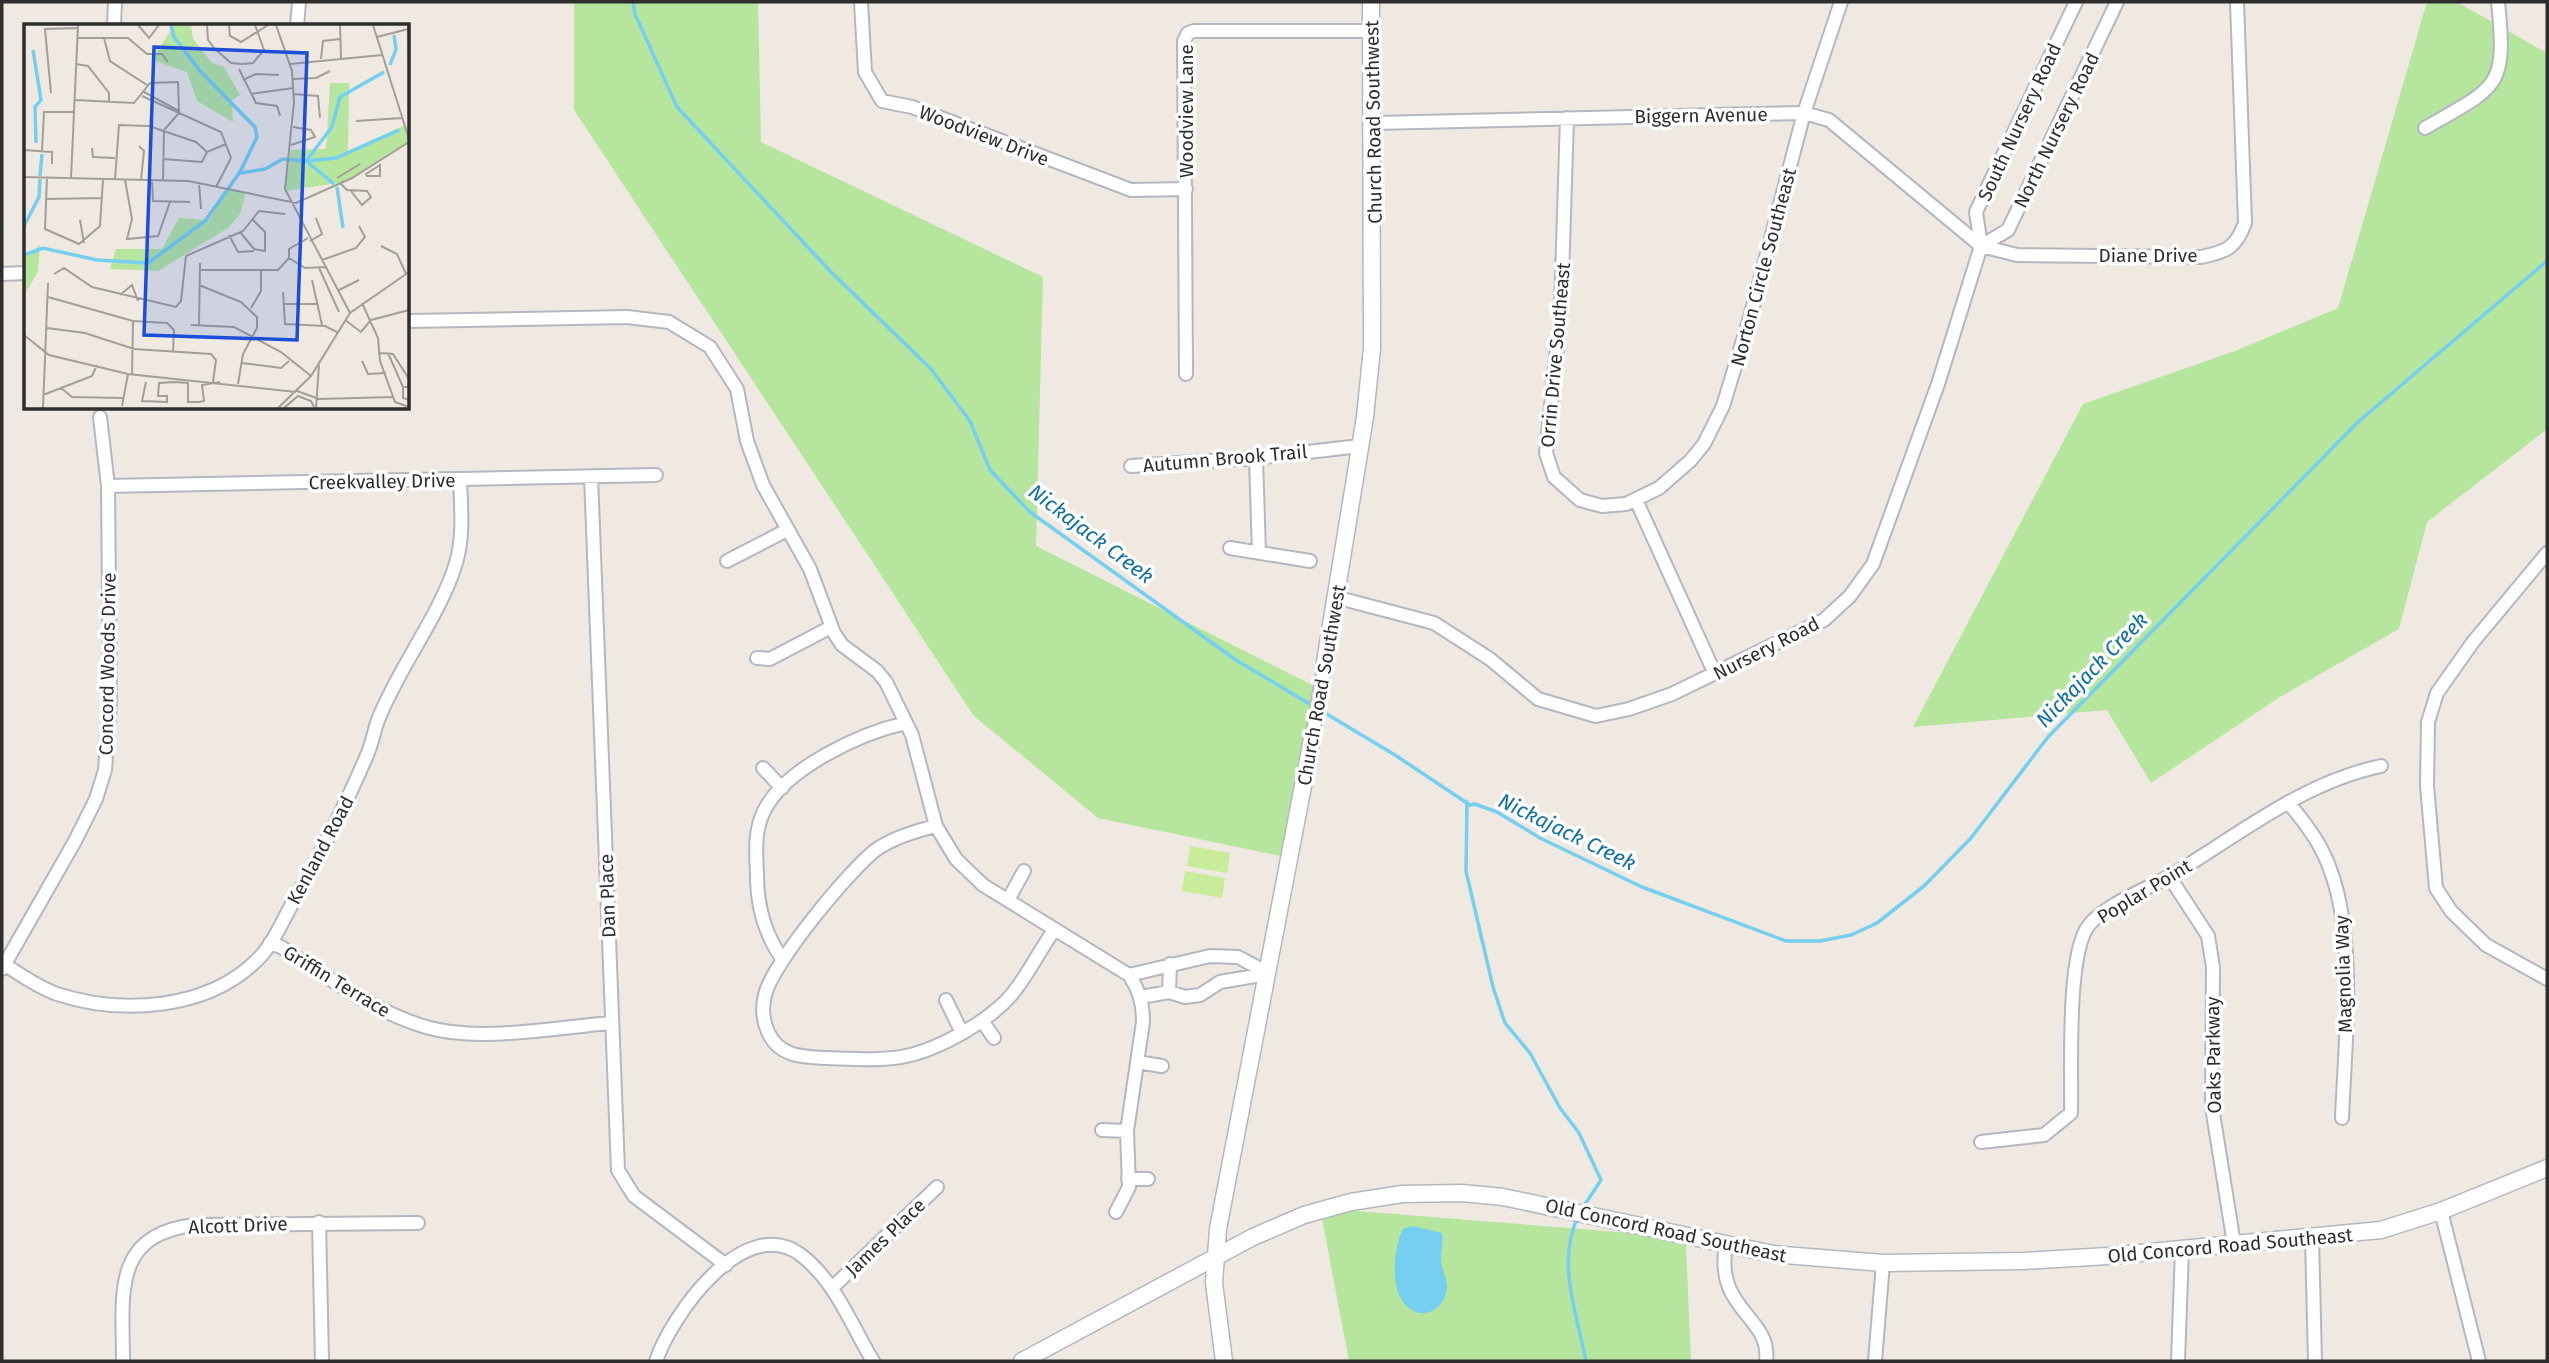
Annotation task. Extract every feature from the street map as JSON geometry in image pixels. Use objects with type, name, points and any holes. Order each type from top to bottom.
[{"type":"street","points":[[114,24],[115,2]]},
{"type":"street","points":[[296,24],[299,2]]},
{"type":"street","name":"Woodview Drive","points":[[861,2],[865,72],[882,101],[912,107],[1131,190],[1186,189]]},
{"type":"street","name":"Church Road Southwest","points":[[1224,1361],[1216,1308],[1215,1257],[1222,1203],[1312,739],[1360,446],[1372,348],[1374,123],[1371,2]]},
{"type":"street","name":"Norton Circle Southeast","points":[[1637,502],[1675,476],[1690,461],[1723,406],[1751,314],[1804,113],[1842,2]]},
{"type":"street","name":"South Nursery Road","points":[[1981,246],[1976,212],[2076,2]]},
{"type":"street","name":"North Nursery Road","points":[[1981,246],[2008,230],[2117,2]]},
{"type":"street","name":"Diane Drive","points":[[1981,246],[2017,255],[2202,257],[2225,252],[2233,247],[2245,223],[2237,2]]},
{"type":"street","points":[[2425,128],[2480,95],[2496,78],[2501,56],[2497,2]]},
{"type":"street","name":"Woodview Lane","points":[[1186,374],[1183,51],[1188,33],[1372,31]]},
{"type":"street","name":"Biggern Avenue","points":[[1374,123],[1804,113],[1829,120],[1981,246]]},
{"type":"street","name":"Orrin Drive Southeast","points":[[1567,118],[1561,310],[1546,453],[1554,477],[1580,500],[1602,506],[1637,502]]},
{"type":"street","name":"Nursery Road","points":[[1335,597],[1434,623],[1490,659],[1538,699],[1596,716],[1662,698],[1824,620],[1850,596],[1872,564],[1938,384],[1981,246]]},
{"type":"street","points":[[2,274],[24,273]]},
{"type":"street","points":[[410,321],[627,317],[669,322],[710,347],[729,372],[737,389],[747,441],[763,485],[810,569],[831,627],[842,645],[877,671],[886,682],[906,723],[936,826],[946,845],[968,872],[1054,930],[1129,975],[1141,997],[1143,1021],[1127,1131],[1128,1179],[1125,1199],[1116,1212]]},
{"type":"street","name":"Concord Woods Drive","points":[[3,966],[75,841],[96,799],[105,771],[110,702],[108,486],[100,417]]},
{"type":"street","name":"Autumn Brook Trail","points":[[1131,466],[1256,458],[1360,446]]},
{"type":"street","points":[[1256,458],[1259,552]]},
{"type":"street","name":"Creekvalley Drive","points":[[108,486],[656,475]]},
{"type":"street","name":"Dan Place","points":[[591,477],[618,1170],[634,1196],[726,1265]]},
{"type":"street","name":"Kenland Road","points":[[3,966],[55,993],[93,1004],[128,1007],[167,1003],[197,995],[229,980],[257,961],[323,850],[363,764],[393,686],[437,607],[456,564],[462,535],[460,479]]},
{"type":"street","points":[[1637,502],[1716,674]]},
{"type":"street","points":[[727,561],[787,530]]},
{"type":"street","points":[[1230,548],[1310,561]]},
{"type":"street","points":[[2547,552],[2473,642],[2437,693],[2428,722],[2427,786],[2436,888],[2451,911],[2486,945],[2547,979]]},
{"type":"street","points":[[757,658],[770,659],[831,627]]},
{"type":"street","points":[[783,960],[771,943],[757,886],[756,838],[764,811],[782,788],[826,755],[858,737],[906,723]]},
{"type":"street","name":"Poplar Point","points":[[1981,1142],[2044,1135],[2071,1113],[2077,956],[2089,925],[2122,901],[2169,876],[2316,786],[2381,766]]},
{"type":"street","points":[[763,768],[782,788]]},
{"type":"street","name":"Magnolia Way","points":[[2288,802],[2320,846],[2343,914],[2347,1003],[2343,1118]]},
{"type":"street","points":[[936,826],[897,838],[864,860],[790,948],[769,982],[763,1007],[768,1032],[781,1049],[789,1054],[880,1060],[903,1058],[946,1044],[983,1022],[1013,992],[1054,930]]},
{"type":"street","points":[[1008,900],[1024,871]]},
{"type":"street","name":"Oaks Parkway","points":[[2169,876],[2208,936],[2213,967],[2212,1107],[2234,1244]]},
{"type":"street","name":"Griffin Terrace","points":[[270,943],[281,947],[350,993],[427,1028],[472,1033],[612,1023]]},
{"type":"street","points":[[1129,975],[1210,956],[1238,957],[1268,973]]},
{"type":"street","points":[[1169,992],[1170,964]]},
{"type":"street","points":[[1141,997],[1169,992],[1185,998],[1220,982],[1268,973]]},
{"type":"street","points":[[946,1000],[962,1033]]},
{"type":"street","points":[[983,1022],[994,1038]]},
{"type":"street","points":[[1137,1062],[1162,1066]]},
{"type":"street","points":[[1101,1130],[1127,1131]]},
{"type":"street","name":"Old Concord Road Southeast","points":[[1022,1361],[1280,1223],[1332,1206],[1373,1198],[1462,1193],[1503,1197],[1773,1254],[1883,1263],[2023,1261],[2381,1230],[2441,1211],[2547,1168]]},
{"type":"street","points":[[1128,1179],[1149,1179]]},
{"type":"street","name":"James Place","points":[[833,1287],[937,1187]]},
{"type":"street","points":[[2441,1211],[2479,1361]]},
{"type":"street","points":[[319,1222],[322,1361]]},
{"type":"street","name":"Alcott Drive","points":[[123,1361],[123,1286],[140,1245],[177,1227],[319,1222],[418,1223]]},
{"type":"street","points":[[2312,1238],[2315,1361]]},
{"type":"street","points":[[656,1361],[663,1342],[698,1289],[726,1265],[752,1250],[775,1245],[799,1253],[833,1287],[873,1361]]},
{"type":"street","points":[[1726,1246],[1723,1275],[1727,1289],[1764,1338],[1766,1361]]},
{"type":"street","points":[[2178,1361],[2182,1249]]},
{"type":"street","points":[[1875,1361],[1883,1263]]},
{"type":"green space","points":[[574,2],[758,2],[761,142],[1043,277],[1036,546],[1320,689],[1295,859],[1098,818],[974,716],[574,110]]},
{"type":"green space","points":[[2427,2],[2457,2],[2547,53],[2547,429],[2427,522],[2399,629],[2280,697],[2151,783],[2107,710],[1913,727],[2083,404],[2235,351],[2338,308]]},
{"type":"green space","points":[[1190,846],[1230,853],[1227,873],[1187,866]]},
{"type":"green space","points":[[1185,871],[1225,878],[1222,898],[1182,891]]},
{"type":"green space","points":[[1320,1208],[1668,1236],[1686,1245],[1691,1361],[1349,1361]]},
{"type":"water","points":[[1413,1226],[1442,1233],[1441,1258],[1447,1288],[1442,1303],[1431,1312],[1410,1309],[1404,1303],[1397,1287],[1395,1266],[1400,1236],[1403,1229]]},
{"type":"waterway","name":"Nickajack Creek","points":[[633,2],[635,14],[677,107],[831,272],[931,369],[970,421],[990,470],[1030,512],[1236,660],[1313,706]]},
{"type":"waterway","name":"Nickajack Creek","points":[[1320,710],[1395,755],[1470,805],[1475,804],[1497,812],[1540,838],[1642,887],[1786,941],[1820,941],[1851,935],[1877,923],[1924,886],[1971,838],[2048,737],[2358,422],[2547,261]]},
{"type":"waterway","points":[[1467,802],[1466,871],[1493,987],[1505,1023],[1530,1053],[1560,1108],[1579,1133],[1601,1180],[1582,1209]]},
{"type":"waterway","points":[[1578,1216],[1572,1234],[1568,1270],[1586,1361]]}]
